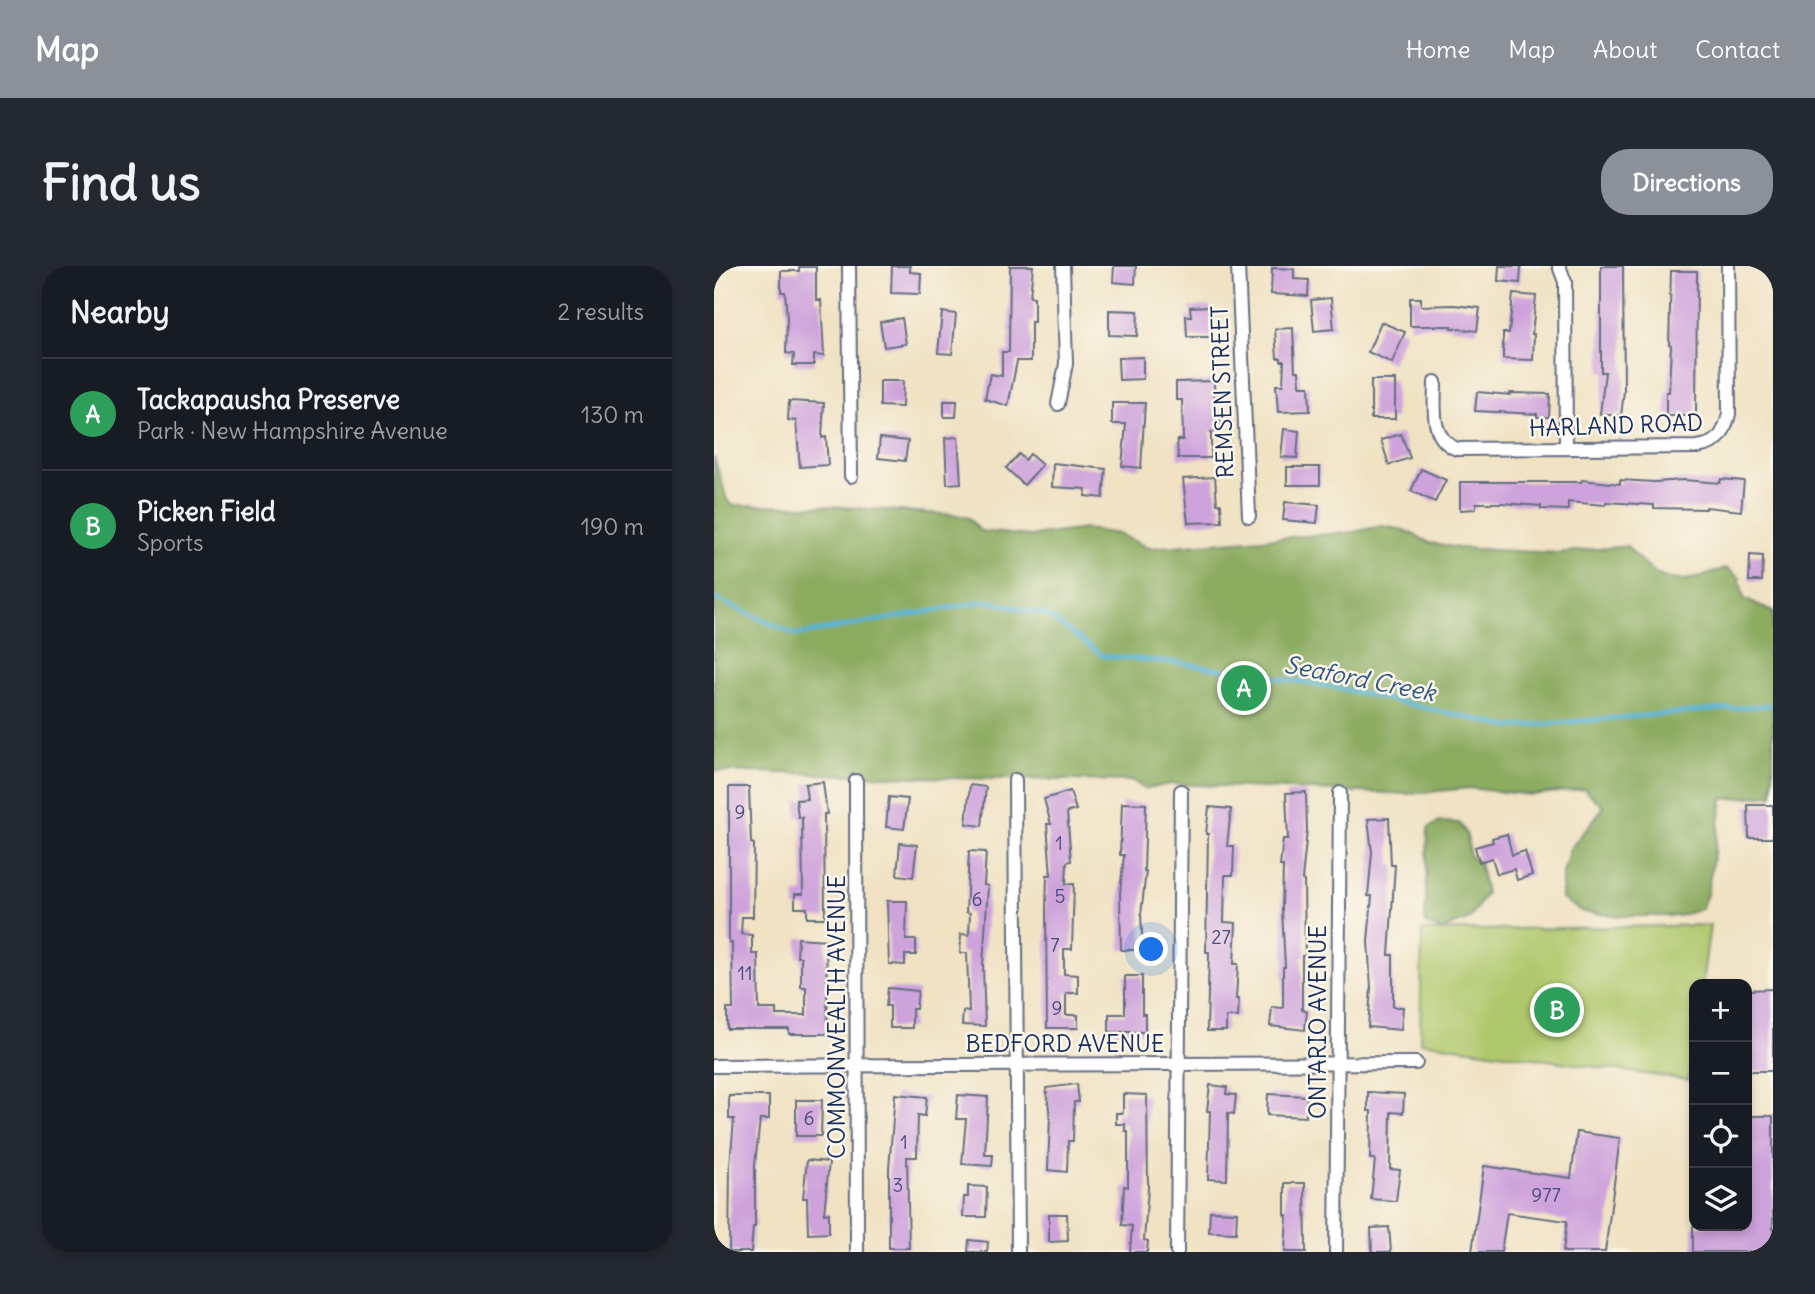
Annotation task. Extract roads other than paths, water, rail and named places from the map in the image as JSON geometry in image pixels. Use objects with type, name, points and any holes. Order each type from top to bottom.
[{"type":"street","points":[[849,266],[850,476]]},
{"type":"street","points":[[1058,404],[1066,364],[1063,266]]},
{"type":"street","name":"REMSEN STREET","points":[[1238,266],[1249,516]]},
{"type":"street","points":[[1559,266],[1565,282],[1566,448]]},
{"type":"street","name":"HARLAND ROAD","points":[[1435,382],[1436,426],[1440,436],[1447,444],[1469,450],[1713,445],[1721,438],[1729,414],[1728,266]]},
{"type":"street","points":[[1015,780],[1018,1252]]},
{"type":"street","name":"COMMONWEALTH AVENUE","points":[[856,781],[857,1252]]},
{"type":"street","points":[[1177,1252],[1181,791]]},
{"type":"street","name":"ONTARIO AVENUE","points":[[1336,1252],[1340,793]]},
{"type":"street","name":"BEDFORD AVENUE","points":[[714,1066],[1416,1063]]},
{"type":"waterway","name":"Seaford Creek","points":[[714,598],[796,635],[988,601],[1047,615],[1103,656],[1181,663],[1333,687],[1509,727],[1773,705]]},
{"type":"place","name":"Tackapausha Preserve","points":[[1244,688]]},
{"type":"place","name":"Picken Field","points":[[1557,1010]]}]
